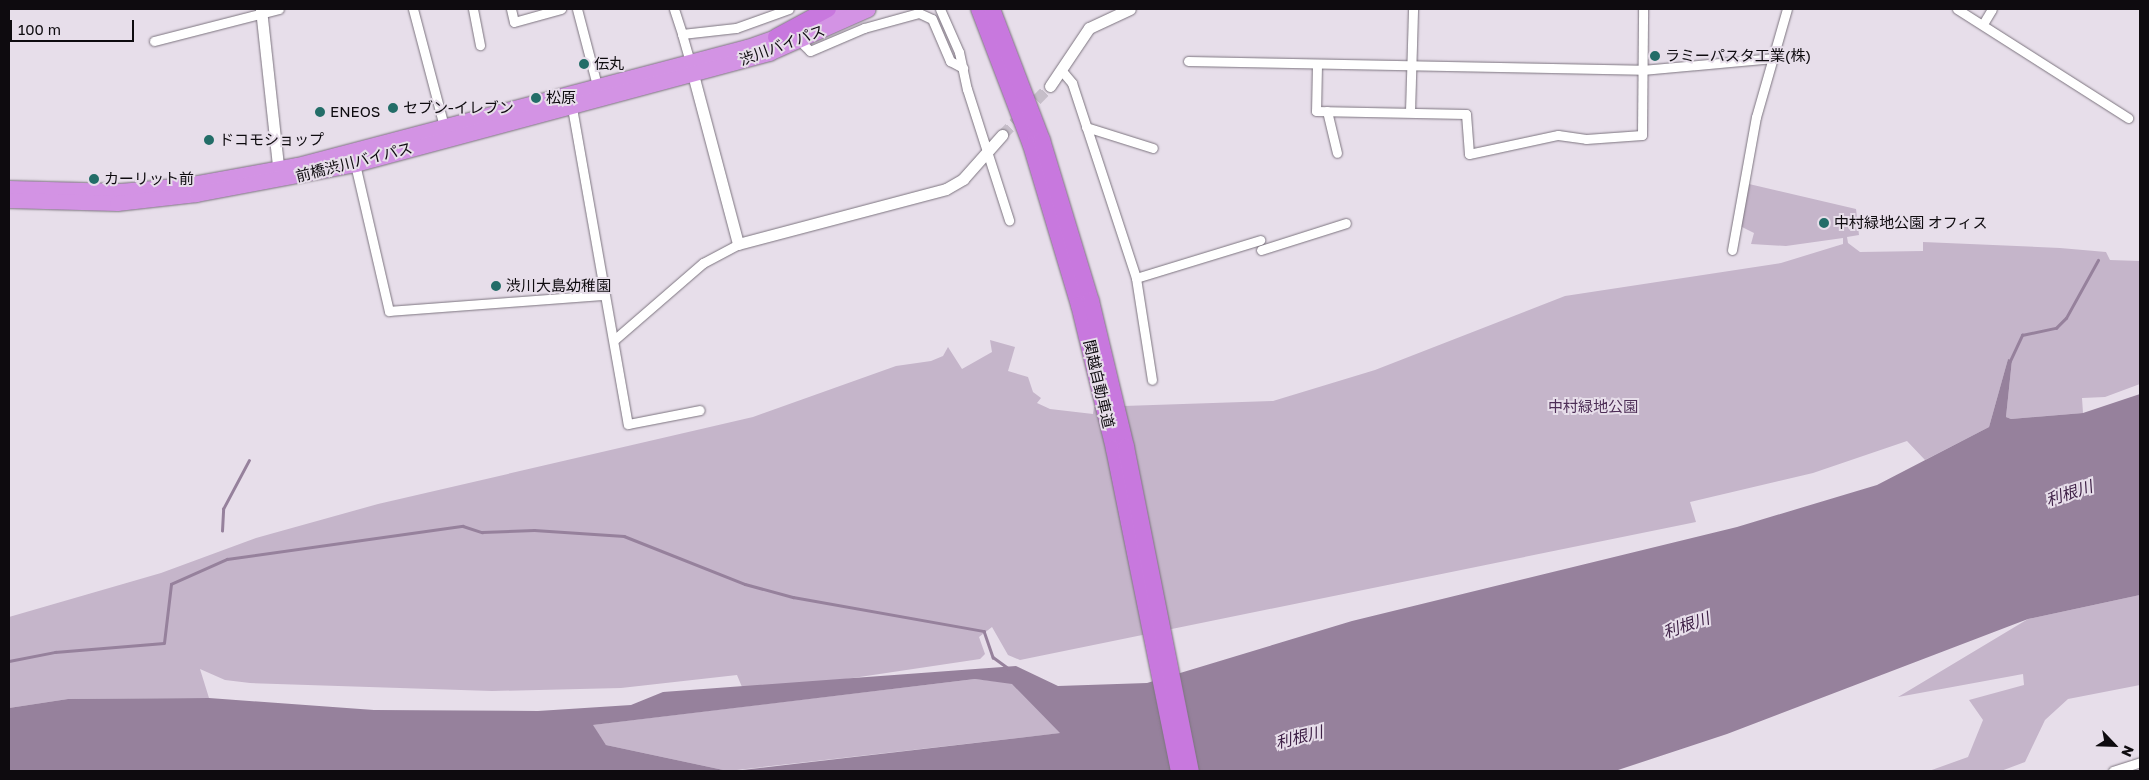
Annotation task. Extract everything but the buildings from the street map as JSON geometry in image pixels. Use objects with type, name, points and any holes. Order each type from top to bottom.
[{"type":"highway","points":[[776,38],[828,9]]},
{"type":"highway","name":"渋川バイパス","points":[[691,68],[776,38],[844,9]]},
{"type":"highway","name":"渋川バイパス","points":[[691,68],[800,41],[868,9]]},
{"type":"highway","name":"関越自動車道","points":[[979,9],[1049,200],[1107,388],[1179,771]]},
{"type":"highway","name":"関越自動車道","points":[[992,9],[1060,195],[1107,388],[1191,771]]},
{"type":"highway","name":"前橋渋川バイパス","points":[[9,188],[120,191],[187,185],[355,164],[691,68]]},
{"type":"highway","name":"前橋渋川バイパス","points":[[9,200],[117,202],[279,174],[444,126],[571,101]]},
{"type":"highway","points":[[9,178],[56,183],[180,176],[187,185]]},
{"type":"street","points":[[154,41],[261,11],[279,9]]},
{"type":"street","points":[[413,9],[444,126]]},
{"type":"street","points":[[473,9],[480,44]]},
{"type":"street","points":[[511,9],[514,22],[561,9]]},
{"type":"street","points":[[576,9],[599,93]]},
{"type":"street","points":[[674,9],[738,244]]},
{"type":"street","points":[[682,34],[736,28],[778,11],[789,9]]},
{"type":"street","points":[[940,9],[963,68],[986,150],[1010,220]]},
{"type":"street","points":[[1050,86],[1062,71],[1089,28],[1130,9]]},
{"type":"street","points":[[1410,112],[1413,67],[1413,9]]},
{"type":"street","points":[[1317,66],[1316,111],[1466,114],[1469,154],[1558,134],[1586,138],[1642,134],[1643,9]]},
{"type":"street","points":[[1732,250],[1773,58],[1787,9]]},
{"type":"street","points":[[1957,9],[2128,118]]},
{"type":"street","points":[[1983,24],[1992,9]]},
{"type":"street","points":[[261,11],[279,174]]},
{"type":"street","points":[[800,41],[810,51],[864,28],[919,13],[932,19],[950,61],[963,68]]},
{"type":"street","points":[[1188,61],[1317,66],[1642,70],[1773,58]]},
{"type":"street","points":[[1062,71],[1072,82],[1136,278],[1152,380]]},
{"type":"street","points":[[571,101],[604,295],[630,426],[700,410]]},
{"type":"street","points":[[1327,112],[1337,153]]},
{"type":"street","points":[[1086,127],[1153,148]]},
{"type":"street","points":[[614,340],[703,263],[738,244],[946,189],[963,179],[986,150],[1002,135]]},
{"type":"street","points":[[355,164],[389,310],[604,295]]},
{"type":"street","points":[[1261,250],[1346,223]]},
{"type":"street","points":[[1136,278],[1260,240]]},
{"type":"street","points":[[2112,771],[2140,762]]},
{"type":"green space","name":"中村緑地公園","points":[[1749,184],[1856,209],[1859,235],[1847,237],[1848,243],[1860,252],[1923,251],[1923,242],[2106,252],[2110,260],[2140,261],[2140,384],[2105,397],[2082,398],[2083,413],[2011,419],[2006,417],[2012,360],[2008,359],[1989,427],[1925,460],[1907,441],[1813,473],[1690,502],[1696,522],[1020,660],[1008,655],[992,627],[979,637],[985,654],[980,659],[826,682],[742,687],[737,675],[621,688],[492,691],[250,683],[225,680],[200,669],[209,698],[68,699],[9,708],[9,617],[161,573],[256,538],[378,504],[753,417],[896,366],[931,361],[943,356],[948,347],[962,369],[992,352],[990,340],[1015,347],[1008,371],[1028,377],[1033,392],[1041,398],[1037,403],[1050,409],[1093,414],[1094,407],[1273,401],[1375,370],[1565,296],[1781,263],[1843,244],[1843,238],[1786,246],[1751,244],[1754,233],[1740,226]]},
{"type":"green space","points":[[2140,595],[2140,685],[2068,699],[2045,720],[2025,762],[2001,771],[1929,771],[1968,757],[1983,720],[1969,700],[2024,685],[2023,674],[1898,697],[2028,619]]},
{"type":"green space","points":[[975,679],[1012,683],[1061,733],[728,771],[606,745],[592,725]]},
{"type":"water","name":"利根川","points":[[2008,359],[2012,360],[2006,417],[2011,419],[2083,413],[2140,394],[2140,595],[2028,619],[1727,734],[1615,771],[734,771],[1060,733],[1012,684],[975,679],[593,725],[606,745],[728,771],[9,771],[9,708],[68,699],[209,698],[374,710],[538,711],[631,705],[663,692],[1016,666],[1058,686],[1147,683],[1352,621],[1737,527],[1877,485],[1989,427]]},
{"type":"waterway","points":[[2009,363],[2022,335],[2056,328],[2066,318],[2098,260]]},
{"type":"waterway","points":[[222,531],[223,509],[249,460]]},
{"type":"waterway","points":[[9,661],[55,652],[164,643],[171,584],[227,559],[463,526],[482,532],[534,530],[624,536],[745,584],[793,597],[984,631],[993,657],[1008,668]]},
{"type":"tunnel","points":[[1002,135],[1050,86]]},
{"type":"place","name":"ラミーパスタ工業(株)","points":[[1655,56]]},
{"type":"place","name":"伝丸","points":[[584,64]]},
{"type":"place","name":"松原","points":[[536,98]]},
{"type":"place","name":"セブン-イレブン","points":[[393,108]]},
{"type":"place","name":"ENEOS","points":[[320,112]]},
{"type":"place","name":"ドコモショップ","points":[[209,140]]},
{"type":"place","name":"カーリット前","points":[[94,179]]},
{"type":"place","name":"中村緑地公園 オフィス","points":[[1824,223]]},
{"type":"place","name":"渋川大島幼稚園","points":[[496,286]]}]
